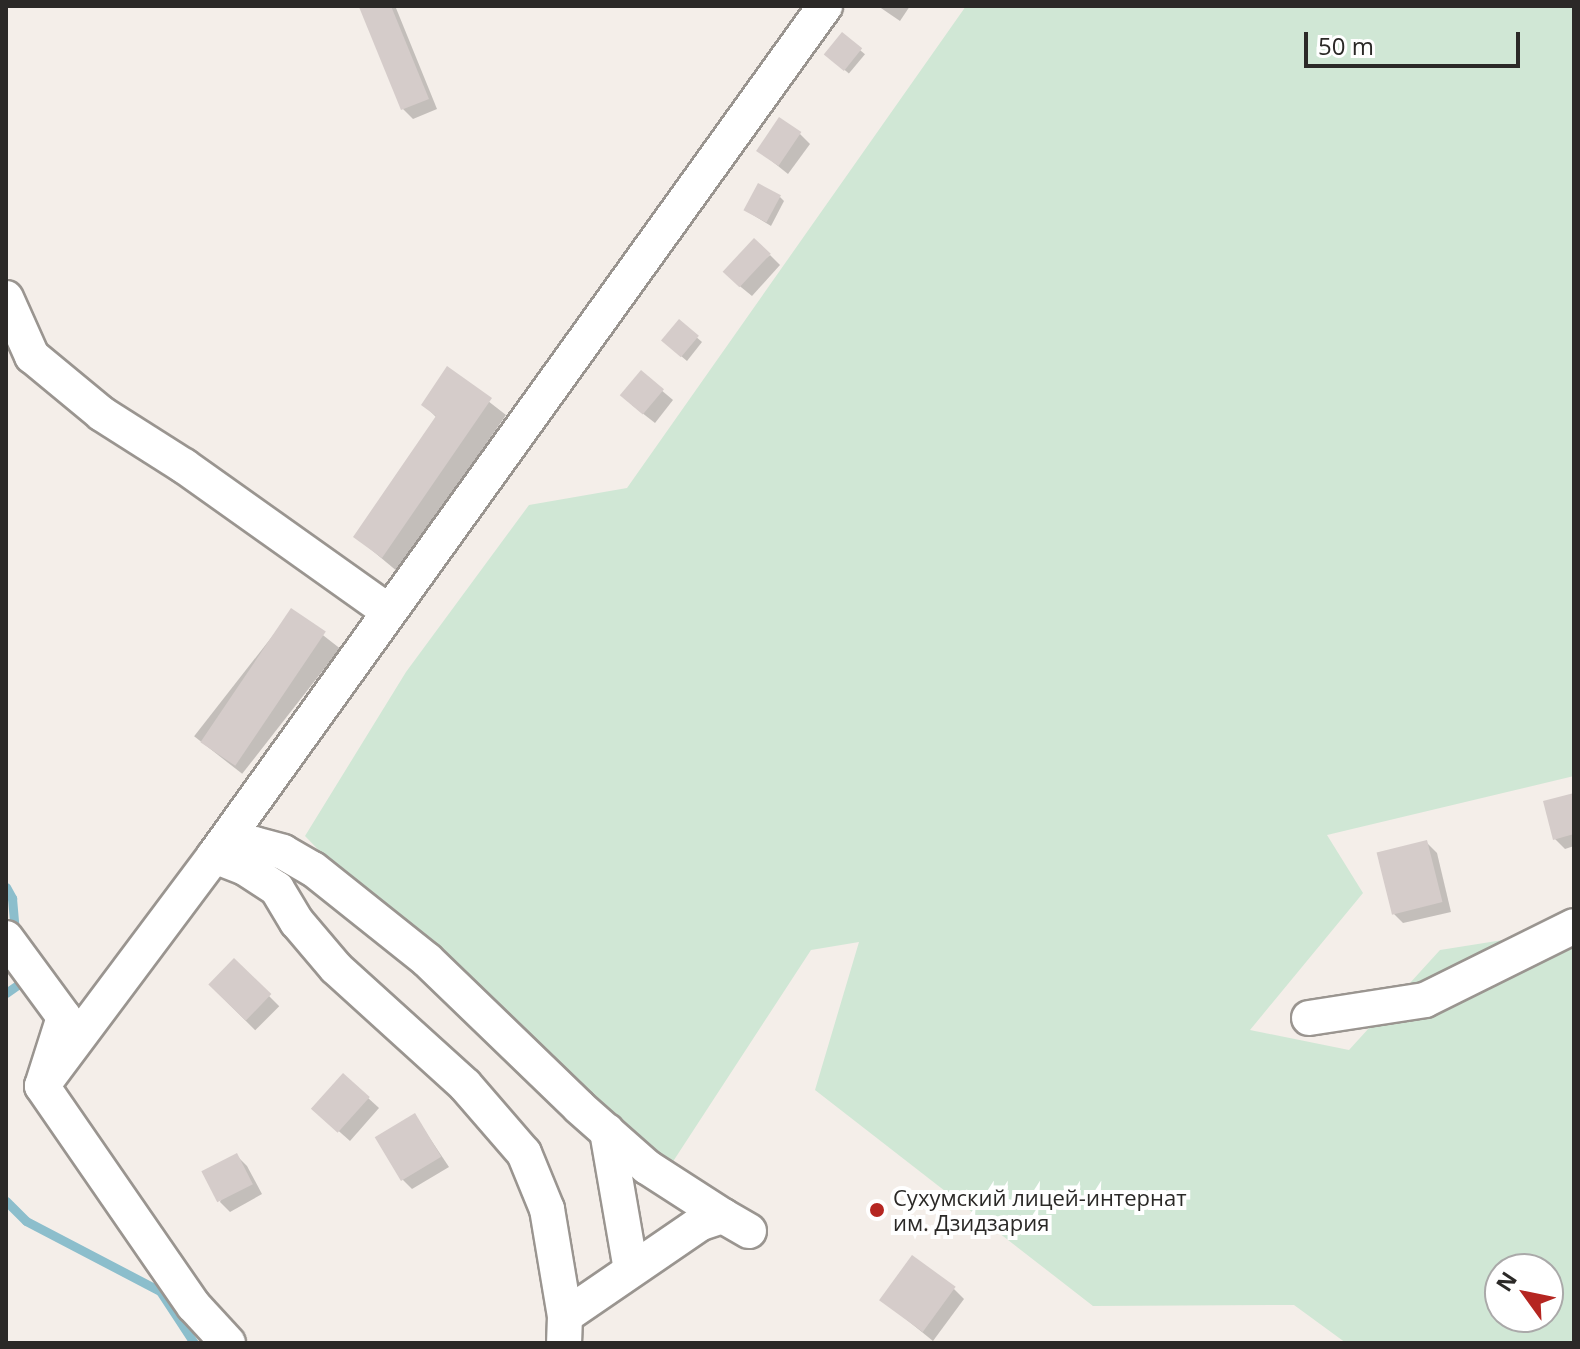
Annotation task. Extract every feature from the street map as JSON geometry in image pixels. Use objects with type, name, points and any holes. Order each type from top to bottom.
[{"type":"street","points":[[42,1086],[214,856],[387,610],[825,6]]},
{"type":"street","points":[[6,298],[32,356],[102,414],[184,466],[387,610]]},
{"type":"street","points":[[214,856],[254,844],[283,852],[313,869],[436,968],[607,1131],[677,1189],[736,1224],[701,1223],[631,1270],[564,1330]]},
{"type":"street","points":[[214,856],[245,868],[277,889],[297,922],[336,968],[465,1085],[524,1153],[547,1209],[564,1330]]},
{"type":"street","points":[[1309,1018],[1425,1000],[1574,926]]},
{"type":"street","points":[[6,938],[64,1017],[42,1086]]},
{"type":"street","points":[[42,1086],[194,1306],[228,1343]]},
{"type":"street","points":[[607,1131],[631,1270]]},
{"type":"green space","points":[[966,6],[1574,6],[1574,776],[1327,835],[1363,893],[1250,1030],[1349,1050],[1440,950],[1522,937],[1574,914],[1574,1343],[1346,1343],[1294,1305],[1093,1306],[815,1090],[859,942],[811,950],[659,1183],[538,1077],[305,836],[406,672],[529,505],[627,488]]},
{"type":"building","points":[[391,6],[429,99],[401,110],[359,7]]},
{"type":"building","points":[[842,32],[862,48],[844,71],[824,55]]},
{"type":"building","points":[[779,117],[801,132],[778,166],[756,151]]},
{"type":"building","points":[[758,183],[781,195],[766,223],[743,210]]},
{"type":"building","points":[[754,238],[771,254],[739,287],[723,272]]},
{"type":"building","points":[[679,319],[699,336],[681,357],[661,340]]},
{"type":"building","points":[[447,366],[492,398],[382,558],[353,537],[436,416],[421,405]]},
{"type":"building","points":[[641,370],[664,389],[643,415],[620,395]]},
{"type":"building","points":[[291,608],[326,631],[235,766],[200,742]]},
{"type":"building","points":[[1574,793],[1574,834],[1553,840],[1543,801]]},
{"type":"building","points":[[1427,840],[1442,902],[1392,915],[1377,853]]},
{"type":"building","points":[[234,958],[271,994],[246,1021],[208,985]]},
{"type":"building","points":[[343,1073],[370,1097],[338,1133],[311,1109]]},
{"type":"building","points":[[415,1113],[441,1157],[401,1181],[375,1137]]},
{"type":"building","points":[[237,1153],[253,1184],[217,1202],[201,1171]]},
{"type":"building","points":[[912,1255],[956,1287],[923,1332],[879,1300]]},
{"type":"waterway","points":[[6,887],[12,898],[15,934]]},
{"type":"waterway","points":[[6,993],[19,984],[18,972]]},
{"type":"waterway","points":[[6,1201],[26,1221],[160,1291],[194,1343]]},
{"type":"place","name":"Сухумский лицей-интернат им. Дзидзария","points":[[877,1210]]}]
